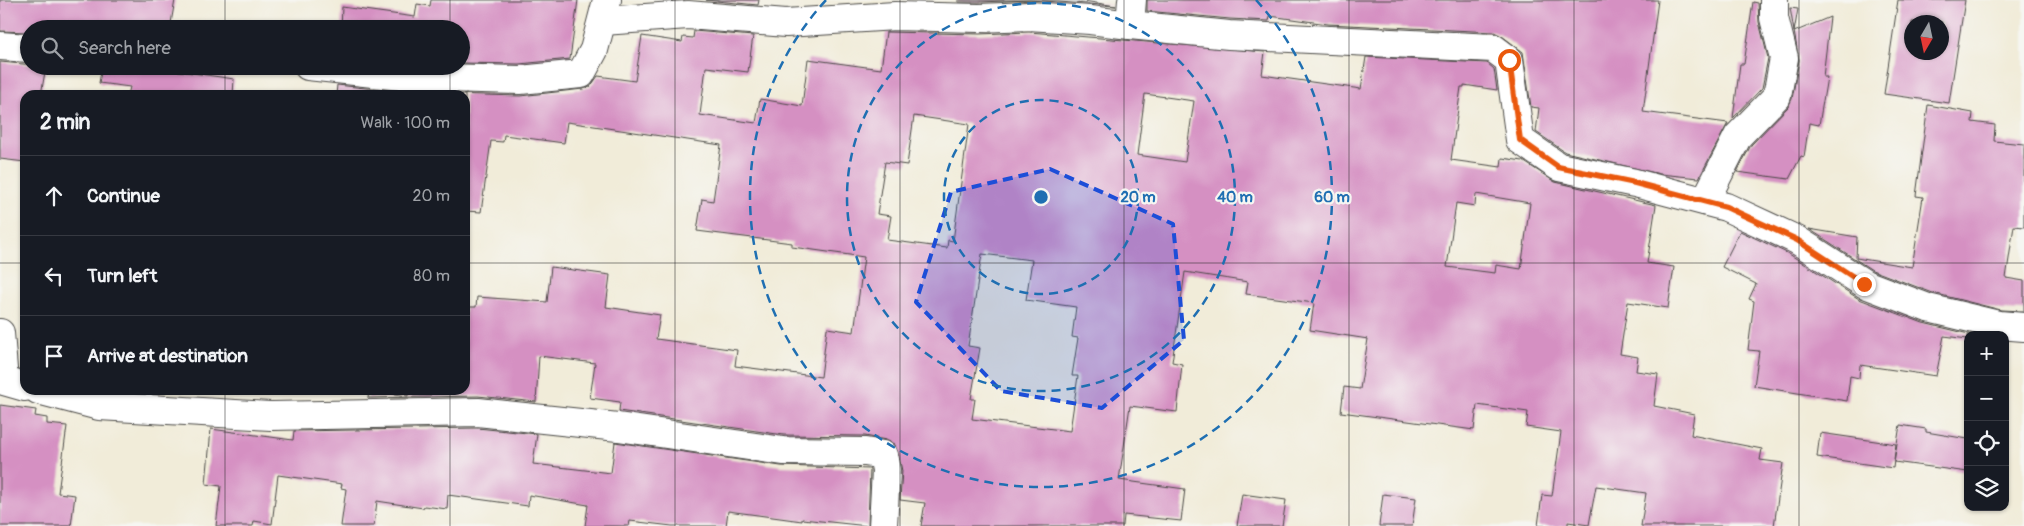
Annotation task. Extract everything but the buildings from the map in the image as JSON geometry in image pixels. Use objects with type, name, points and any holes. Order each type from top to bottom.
[{"type":"street","points":[[1705,201],[1738,136],[1777,96],[1784,58],[1774,18],[1774,0]]},
{"type":"street","points":[[392,75],[520,80],[581,74],[594,50],[605,10],[786,23],[895,16],[979,18],[1029,16],[1090,20],[1131,13],[1229,35],[1493,48],[1509,60],[1520,140],[1558,167],[1635,183],[1726,207],[1797,240],[1864,284],[1928,308],[1999,325],[2024,327]]},
{"type":"street","points":[[0,46],[20,47]]},
{"type":"street","points":[[0,333],[10,383]]},
{"type":"street","points":[[57,395],[99,406],[271,416],[478,412],[618,427],[783,451],[883,455],[886,470],[883,526]]},
{"type":"highlighted area","points":[[1050,169],[1173,224],[1184,340],[1102,408],[1001,391],[916,302],[951,192]]},
{"type":"route","points":[[1509,60],[1520,140],[1558,167],[1635,183],[1726,207],[1797,240],[1864,284]]}]
